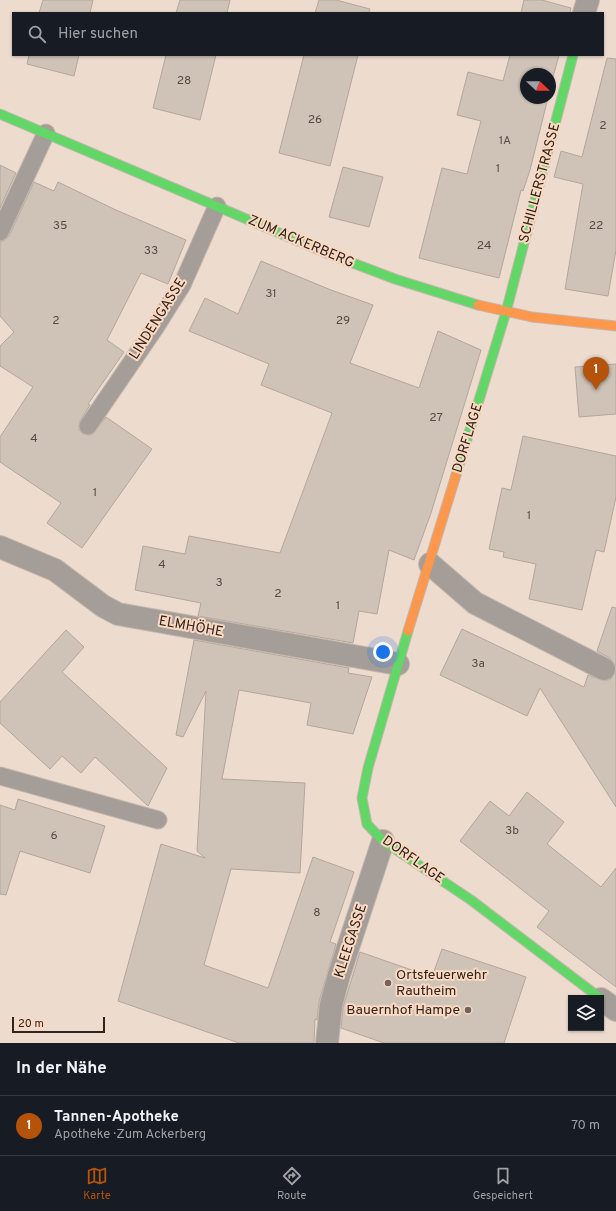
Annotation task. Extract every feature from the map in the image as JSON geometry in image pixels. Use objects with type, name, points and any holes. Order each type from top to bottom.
[{"type":"street","points":[[584,12],[588,0]]},
{"type":"street","name":"SCHILLERSTRASSE","points":[[506,312],[573,56]]},
{"type":"street","name":"ZUM ACKERBERG","points":[[0,114],[217,206],[330,256],[395,280],[450,298],[506,312],[574,322],[616,326]]},
{"type":"street","name":"DORFLAGE","points":[[506,312],[430,564],[398,664],[368,768],[362,798],[367,824],[384,842],[471,900],[596,995]]},
{"type":"street","name":"ELMHÖHE","points":[[0,547],[55,570],[104,606],[118,614],[398,664]]},
{"type":"street","points":[[430,564],[475,603],[604,669]]},
{"type":"street","name":"KLEEGASSE","points":[[327,1043],[331,1005],[337,982],[384,842]]},
{"type":"street","name":"DORFLAGE","points":[[604,1001],[616,1010]]},
{"type":"lane","points":[[0,232],[46,133]]},
{"type":"lane","name":"LINDENGASSE","points":[[88,426],[155,328],[182,285],[217,206]]},
{"type":"lane","points":[[0,776],[158,820]]},
{"type":"building","points":[[43,0],[93,0],[90,12],[39,12]]},
{"type":"building","points":[[180,0],[230,0],[227,12],[176,12]]},
{"type":"building","points":[[319,0],[336,0],[370,9],[369,12],[315,12]]},
{"type":"building","points":[[524,0],[542,0],[571,8],[570,12],[521,12]]},
{"type":"building","points":[[29,56],[79,56],[74,76],[27,64]]},
{"type":"building","points":[[166,56],[216,56],[200,120],[153,108]]},
{"type":"building","points":[[304,56],[358,56],[330,166],[279,153]]},
{"type":"building","points":[[510,56],[559,56],[555,68],[520,68],[520,104],[546,104],[530,170],[523,191],[521,190],[499,278],[419,258],[442,168],[467,174],[481,121],[457,115],[468,72],[503,81]]},
{"type":"building","points":[[607,58],[616,59],[616,250],[608,296],[565,289],[583,184],[554,177],[561,151],[582,157]]},
{"type":"building","points":[[0,165],[16,173],[0,208]]},
{"type":"building","points":[[343,167],[383,177],[369,227],[329,217]]},
{"type":"building","points":[[34,182],[54,191],[58,182],[116,210],[186,240],[168,284],[141,273],[107,340],[124,352],[88,404],[90,405],[80,421],[79,430],[83,434],[92,435],[106,417],[152,449],[82,548],[47,523],[61,503],[0,462],[0,437],[33,387],[0,366],[0,346],[14,332],[0,316],[0,242],[9,236]]},
{"type":"building","points":[[261,261],[331,290],[373,305],[350,363],[419,388],[438,331],[481,350],[431,513],[414,560],[389,550],[377,614],[359,611],[353,643],[198,616],[201,603],[135,590],[143,546],[185,554],[189,536],[280,553],[332,413],[261,385],[269,364],[189,331],[205,298],[238,314]]},
{"type":"building","points":[[616,364],[616,414],[579,417],[575,367]]},
{"type":"building","points":[[523,436],[616,456],[616,497],[604,552],[596,550],[582,610],[529,599],[536,564],[503,557],[504,552],[489,549],[502,488],[511,490]]},
{"type":"building","points":[[612,607],[616,608],[616,667],[610,658],[597,651]]},
{"type":"building","points":[[462,629],[584,687],[588,675],[605,681],[611,679],[616,671],[616,807],[540,688],[527,716],[440,675]]},
{"type":"building","points":[[66,630],[84,647],[62,672],[167,768],[148,806],[95,757],[81,773],[62,756],[50,769],[0,723],[0,702]]},
{"type":"building","points":[[194,640],[349,668],[348,673],[372,677],[353,734],[307,725],[311,703],[239,690],[222,779],[305,783],[300,873],[231,869],[204,965],[268,988],[313,857],[354,872],[330,942],[336,944],[319,1002],[317,1020],[315,1019],[314,1043],[239,1043],[118,1001],[161,844],[205,858],[197,851],[206,691],[183,737],[176,735]]},
{"type":"building","points":[[527,792],[564,822],[547,844],[601,887],[616,868],[616,987],[537,927],[549,911],[460,841],[490,801],[509,816]]},
{"type":"building","points":[[18,799],[105,826],[90,873],[20,851],[6,895],[0,894],[0,805],[15,810]]},
{"type":"building","points":[[442,949],[526,977],[504,1043],[384,1043],[341,1028],[343,1007],[360,952],[432,977]]},
{"type":"traffic: fast","points":[[456,475],[506,312],[573,56]]},
{"type":"traffic: fast","points":[[0,114],[324,252],[395,279],[478,305]]},
{"type":"traffic: fast","points":[[408,631],[368,768],[362,798],[367,824],[383,841],[471,900],[596,995]]},
{"type":"traffic: slow","points":[[478,305],[532,317],[616,326]]},
{"type":"traffic: slow","points":[[408,631],[456,475]]},
{"type":"place","name":"Tannen-Apotheke","points":[[596,390]]},
{"type":"place","name":"Ortsfeuerwehr Rautheim","points":[[388,983]]},
{"type":"place","name":"Bauernhof Hampe","points":[[468,1010]]}]
